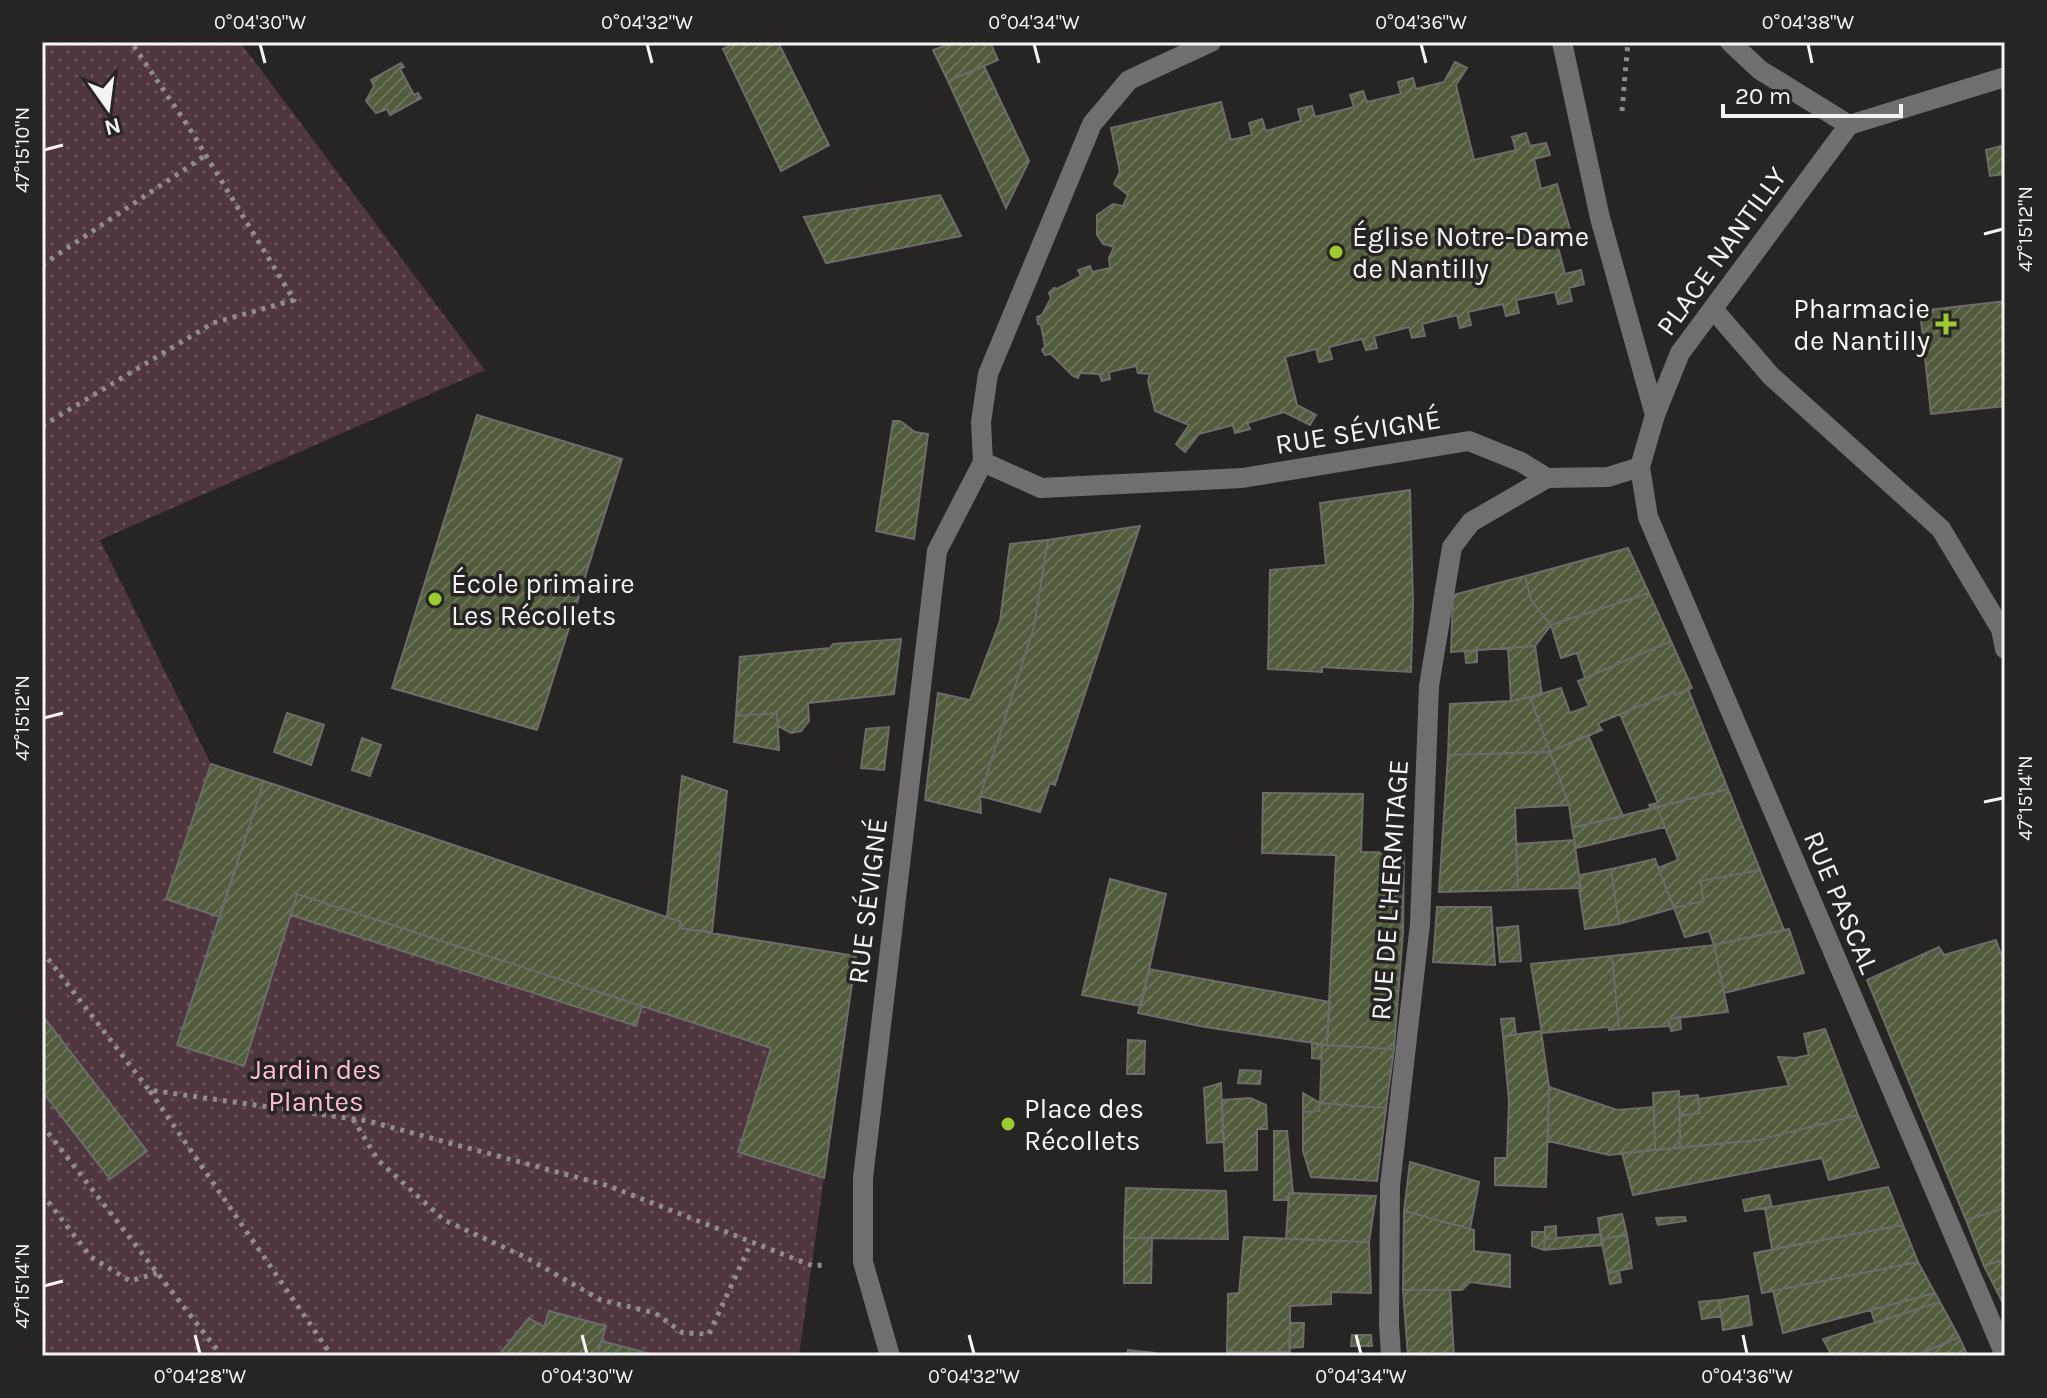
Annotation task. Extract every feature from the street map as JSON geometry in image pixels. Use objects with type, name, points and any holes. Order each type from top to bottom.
[{"type":"street","points":[[983,462],[981,422],[988,374],[1092,124],[1129,80],[1211,42]]},
{"type":"street","points":[[1562,42],[1600,218],[1655,415]]},
{"type":"street","points":[[1730,42],[1760,70],[1849,125],[2005,77]]},
{"type":"street","name":"PLACE NANTILLY","points":[[1640,467],[1655,415],[1680,353],[1849,125]]},
{"type":"street","points":[[1713,309],[1771,376],[1941,529],[2001,629],[2005,649]]},
{"type":"street","name":"RUE SÉVIGNÉ","points":[[890,1356],[863,1262],[863,1178],[937,551],[983,462],[1041,488],[1242,478],[1469,441],[1521,462],[1547,478]]},
{"type":"street","points":[[1547,478],[1608,477],[1640,467]]},
{"type":"street","name":"RUE PASCAL","points":[[1640,467],[1648,517],[2005,1355]]},
{"type":"street","name":"RUE DE L'HERMITAGE","points":[[1391,1356],[1390,1186],[1420,924],[1429,686],[1452,547],[1471,522],[1547,478]]},
{"type":"path","points":[[42,426],[213,323],[294,300],[206,155],[131,42]]},
{"type":"path","points":[[1622,117],[1628,42]]},
{"type":"path","points":[[42,265],[206,155]]},
{"type":"path","points":[[42,951],[149,1090],[332,1356]]},
{"type":"path","points":[[149,1090],[353,1119],[609,1186],[813,1266],[863,1262]]},
{"type":"path","points":[[353,1119],[378,1160],[444,1220],[525,1257],[601,1300],[655,1313],[683,1333],[709,1334],[751,1243]]},
{"type":"path","points":[[42,1125],[222,1356]]},
{"type":"path","points":[[42,1194],[91,1257],[130,1281],[157,1273]]},
{"type":"green space","name":"Jardin des Plantes","points":[[42,42],[240,42],[485,370],[100,540],[211,764],[681,922],[679,929],[855,955],[799,1356],[42,1356]]},
{"type":"building","points":[[736,42],[778,42],[829,145],[781,171],[723,49]]},
{"type":"building","points":[[956,42],[990,42],[998,60],[948,81],[933,50]]},
{"type":"building","name":"Église Notre-Dame de Nantilly","points":[[1455,62],[1467,68],[1456,85],[1474,160],[1516,150],[1512,137],[1526,133],[1530,146],[1546,143],[1550,155],[1534,159],[1541,189],[1557,184],[1573,240],[1557,243],[1565,274],[1581,270],[1584,284],[1569,288],[1572,301],[1558,304],[1555,292],[1516,300],[1519,313],[1506,316],[1503,304],[1468,312],[1471,325],[1460,328],[1457,315],[1422,324],[1425,336],[1412,338],[1409,327],[1374,336],[1377,348],[1366,350],[1362,339],[1329,347],[1332,359],[1319,362],[1316,349],[1285,357],[1297,405],[1316,415],[1310,425],[1284,412],[1247,423],[1250,429],[1235,433],[1233,425],[1199,434],[1185,452],[1176,444],[1189,425],[1155,411],[1148,381],[1150,374],[1138,373],[1136,366],[1109,372],[1110,379],[1102,381],[1099,374],[1080,373],[1078,378],[1051,354],[1045,355],[1037,317],[1042,315],[1051,298],[1049,293],[1081,276],[1078,270],[1090,266],[1092,272],[1110,268],[1109,258],[1114,247],[1103,244],[1097,235],[1097,215],[1113,204],[1123,206],[1128,195],[1114,184],[1120,172],[1111,128],[1221,102],[1231,140],[1252,135],[1249,123],[1262,119],[1266,131],[1301,121],[1298,109],[1312,106],[1315,117],[1354,107],[1350,95],[1363,91],[1367,102],[1401,94],[1398,82],[1413,78],[1416,89],[1444,82]]},
{"type":"building","points":[[401,63],[404,67],[400,69],[414,95],[418,93],[421,98],[390,115],[387,109],[376,113],[366,101],[374,86],[371,80]]},
{"type":"building","points":[[984,66],[1029,161],[1006,208],[948,81]]},
{"type":"building","points":[[2005,145],[2005,174],[1990,176],[1986,150]]},
{"type":"building","points":[[940,195],[961,236],[826,263],[804,217]]},
{"type":"building","points":[[2005,301],[2005,406],[1931,414],[1920,311]]},
{"type":"building","points":[[477,415],[622,459],[537,730],[392,688]]},
{"type":"building","points":[[893,421],[900,421],[915,432],[928,434],[914,539],[876,531]]},
{"type":"building","points":[[1410,490],[1411,672],[1322,667],[1322,672],[1268,669],[1270,570],[1326,565],[1320,503]]},
{"type":"building","points":[[1140,526],[1055,785],[1050,783],[1040,812],[980,796],[1034,627],[1048,540]]},
{"type":"building","points":[[1048,540],[1034,627],[980,796],[981,813],[925,800],[938,693],[970,700],[1000,621],[1010,544]]},
{"type":"building","points":[[1628,548],[1649,593],[1551,625],[1531,600],[1525,576]]},
{"type":"building","points":[[1525,576],[1531,600],[1551,625],[1535,646],[1451,652],[1453,595]]},
{"type":"building","points":[[1649,593],[1671,641],[1585,678],[1577,653],[1561,658],[1551,625]]},
{"type":"building","points":[[901,639],[894,694],[808,703],[809,721],[801,731],[791,733],[778,726],[777,713],[736,716],[740,657],[830,648],[833,644]]},
{"type":"building","points":[[1671,641],[1692,688],[1675,695],[1674,692],[1601,722],[1598,724],[1602,730],[1550,752],[1530,697],[1561,688],[1570,713],[1589,706],[1578,681]]},
{"type":"building","points":[[1535,646],[1542,695],[1511,701],[1508,648]]},
{"type":"building","points":[[1477,651],[1477,662],[1466,663],[1465,652]]},
{"type":"building","points":[[1688,689],[1728,789],[1651,809],[1649,805],[1658,803],[1620,714]]},
{"type":"building","points":[[1530,697],[1550,752],[1448,755],[1450,704]]},
{"type":"building","points":[[287,713],[324,725],[311,765],[274,752]]},
{"type":"building","points":[[777,713],[779,750],[734,742],[736,716]]},
{"type":"building","points":[[889,727],[884,770],[861,768],[866,729]]},
{"type":"building","points":[[1588,735],[1623,816],[1572,828],[1569,805],[1550,752]]},
{"type":"building","points":[[362,738],[381,745],[370,776],[352,770]]},
{"type":"building","points":[[1550,752],[1569,805],[1515,808],[1518,890],[1439,892],[1448,755]]},
{"type":"building","points":[[211,764],[264,781],[220,917],[166,899]]},
{"type":"building","points":[[682,776],[727,791],[712,932],[679,928],[681,922],[667,917]]},
{"type":"building","points":[[264,781],[681,922],[679,928],[856,956],[824,1178],[738,1152],[771,1048],[297,894],[244,1066],[177,1045]]},
{"type":"building","points":[[1728,789],[1760,870],[1701,881],[1703,901],[1674,908],[1658,868],[1678,860],[1657,807]]},
{"type":"building","points":[[1263,793],[1363,794],[1361,852],[1404,853],[1403,931],[1394,1049],[1327,1045],[1336,855],[1262,853]]},
{"type":"building","points":[[1657,807],[1665,827],[1576,848],[1572,828]]},
{"type":"building","points":[[1574,840],[1581,888],[1518,890],[1516,844]]},
{"type":"building","points":[[1655,859],[1674,908],[1619,924],[1611,869]]},
{"type":"building","points":[[1611,869],[1619,924],[1585,929],[1580,875]]},
{"type":"building","points":[[1760,870],[1784,930],[1714,945],[1709,931],[1685,937],[1674,908],[1703,901],[1701,881]]},
{"type":"building","points":[[1110,879],[1166,894],[1141,1006],[1082,995]]},
{"type":"building","points":[[297,894],[642,1006],[636,1026],[291,915]]},
{"type":"building","points":[[1437,907],[1491,907],[1495,965],[1433,962]]},
{"type":"building","points":[[1518,926],[1521,961],[1500,962],[1497,928]]},
{"type":"building","points":[[1789,929],[1804,973],[1724,993],[1714,945]]},
{"type":"building","points":[[1996,940],[2005,966],[2005,1208],[1966,1220],[1867,980],[1939,947],[1944,955]]},
{"type":"building","points":[[1714,945],[1728,1012],[1669,1019],[1669,1026],[1619,1029],[1612,956]]},
{"type":"building","points":[[1612,956],[1619,1029],[1609,1030],[1609,1027],[1542,1033],[1531,964]]},
{"type":"building","points":[[1149,969],[1330,1002],[1327,1045],[1205,1027],[1138,1013]]},
{"type":"building","points":[[42,1015],[147,1151],[110,1179],[42,1091]]},
{"type":"building","points":[[1680,1017],[1681,1029],[1671,1031],[1669,1019]]},
{"type":"building","points":[[1514,1018],[1516,1035],[1503,1036],[1501,1019]]},
{"type":"building","points":[[1825,1029],[1858,1115],[1758,1140],[1680,1148],[1680,1116],[1700,1113],[1698,1099],[1789,1086],[1778,1057],[1809,1055],[1804,1034]]},
{"type":"building","points":[[1541,1031],[1549,1087],[1546,1187],[1495,1185],[1495,1158],[1507,1158],[1509,1101],[1503,1036]]},
{"type":"building","points":[[1128,1040],[1145,1041],[1144,1074],[1127,1074]]},
{"type":"building","points":[[1312,1043],[1322,1045],[1321,1059],[1312,1058]]},
{"type":"building","points":[[1322,1045],[1394,1049],[1386,1108],[1320,1103]]},
{"type":"building","points":[[1240,1070],[1261,1071],[1260,1084],[1238,1083]]},
{"type":"building","points":[[1221,1083],[1223,1142],[1207,1143],[1204,1088]]},
{"type":"building","points":[[1549,1087],[1617,1110],[1654,1107],[1655,1150],[1609,1155],[1548,1141]]},
{"type":"building","points":[[1679,1091],[1680,1148],[1655,1150],[1653,1093]]},
{"type":"building","points":[[1303,1093],[1320,1103],[1319,1111],[1303,1112]]},
{"type":"building","points":[[1698,1095],[1700,1113],[1680,1116],[1679,1097]]},
{"type":"building","points":[[1250,1098],[1266,1105],[1267,1129],[1257,1129],[1257,1170],[1225,1171],[1222,1100]]},
{"type":"building","points":[[1320,1103],[1386,1108],[1377,1181],[1311,1177],[1303,1151],[1303,1112],[1319,1111]]},
{"type":"building","points":[[1858,1115],[1879,1167],[1829,1180],[1822,1158],[1633,1195],[1622,1153],[1758,1140]]},
{"type":"building","points":[[1274,1131],[1287,1131],[1293,1194],[1289,1193],[1289,1200],[1274,1200]]},
{"type":"building","points":[[1410,1162],[1479,1182],[1470,1229],[1404,1211]]},
{"type":"building","points":[[1888,1187],[1903,1225],[1772,1249],[1765,1208]]},
{"type":"building","points":[[1126,1188],[1226,1191],[1228,1239],[1124,1238]]},
{"type":"building","points":[[1289,1193],[1376,1196],[1369,1242],[1286,1239]]},
{"type":"building","points":[[1769,1195],[1772,1207],[1745,1211],[1743,1200]]},
{"type":"building","points":[[2005,1208],[2005,1259],[1984,1266],[1966,1220]]},
{"type":"building","points":[[1404,1211],[1474,1230],[1474,1251],[1510,1255],[1510,1287],[1470,1282],[1462,1290],[1403,1290]]},
{"type":"building","points":[[1622,1214],[1627,1235],[1601,1239],[1598,1218]]},
{"type":"building","points":[[1685,1217],[1686,1221],[1658,1225],[1656,1218]]},
{"type":"building","points":[[1903,1225],[1918,1262],[1762,1293],[1754,1253]]},
{"type":"building","points":[[1556,1226],[1556,1238],[1545,1239],[1545,1227]]},
{"type":"building","points":[[1532,1232],[1545,1232],[1544,1250],[1532,1246]]},
{"type":"building","points":[[1601,1234],[1603,1245],[1544,1250],[1545,1239]]},
{"type":"building","points":[[1627,1235],[1632,1268],[1608,1273],[1601,1239]]},
{"type":"building","points":[[1244,1237],[1369,1242],[1371,1293],[1331,1292],[1331,1304],[1290,1306],[1290,1352],[1227,1352],[1228,1294],[1239,1293]]},
{"type":"building","points":[[1124,1238],[1152,1238],[1151,1283],[1124,1283]]},
{"type":"building","points":[[2005,1259],[2005,1307],[1984,1266]]},
{"type":"building","points":[[1918,1262],[1935,1293],[1783,1333],[1773,1291]]},
{"type":"building","points":[[1619,1271],[1621,1282],[1610,1284],[1608,1273]]},
{"type":"building","points":[[1403,1290],[1450,1290],[1454,1356],[1408,1356]]},
{"type":"building","points":[[1935,1293],[1940,1302],[1875,1323],[1871,1310]]},
{"type":"building","points":[[1748,1296],[1752,1325],[1723,1330],[1719,1300]]},
{"type":"building","points":[[1719,1300],[1721,1316],[1702,1319],[1699,1302]]},
{"type":"building","points":[[1940,1302],[1959,1337],[1916,1356],[1832,1356],[1823,1339]]},
{"type":"building","points":[[549,1311],[606,1326],[597,1356],[498,1356],[529,1318],[544,1327]]},
{"type":"building","points":[[1290,1323],[1304,1323],[1303,1347],[1289,1348]]},
{"type":"building","points":[[1352,1335],[1371,1335],[1372,1346],[1351,1346]]},
{"type":"building","points":[[1959,1337],[1966,1352],[1957,1356],[1919,1354]]},
{"type":"building","points":[[601,1341],[659,1356],[597,1356]]},
{"type":"building","points":[[1128,1350],[1155,1353],[1155,1356],[1127,1356]]},
{"type":"place","name":"Église Notre-Dame de Nantilly","points":[[1336,252]]},
{"type":"place","name":"Pharmacie de Nantilly","points":[[1946,324]]},
{"type":"place","name":"École primaire Les Récollets","points":[[435,599]]},
{"type":"place","name":"Place des Récollets","points":[[1008,1124]]}]
